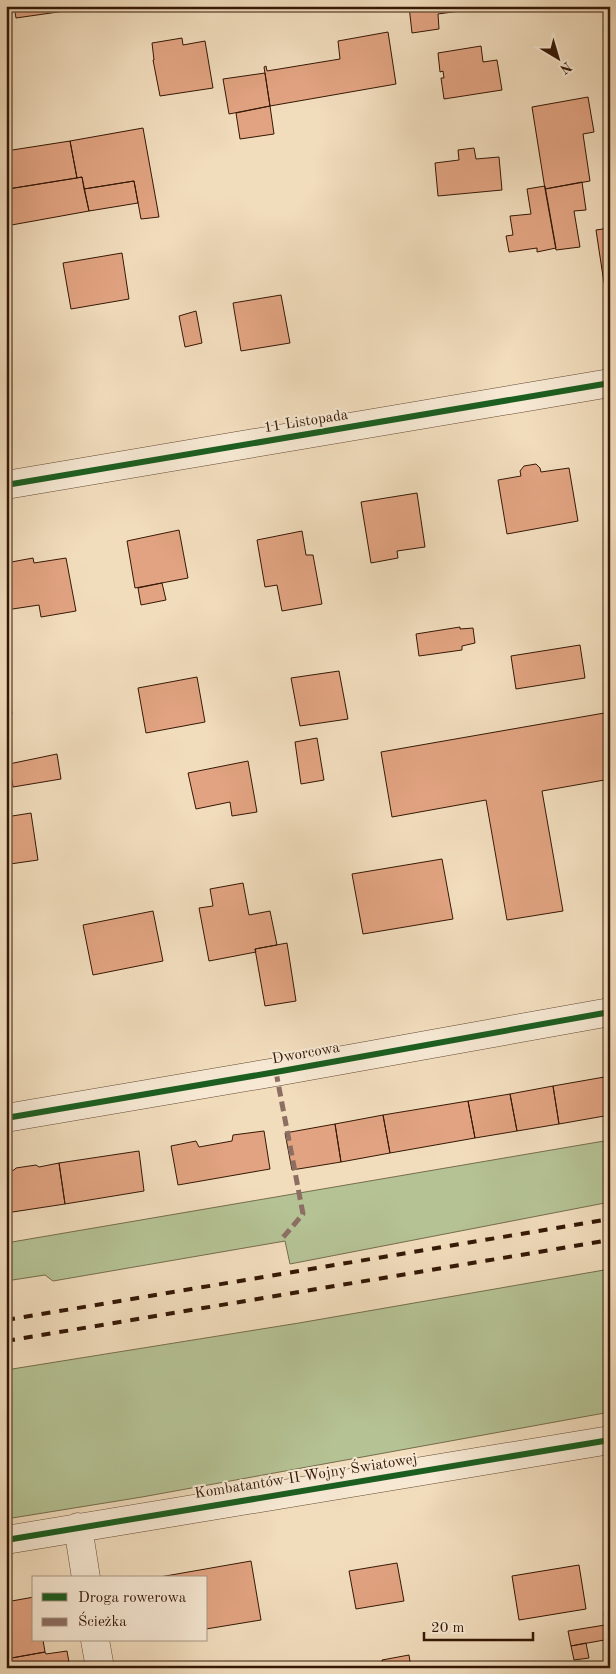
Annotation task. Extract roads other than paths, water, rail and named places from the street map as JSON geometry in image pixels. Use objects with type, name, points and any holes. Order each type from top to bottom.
[{"type":"street","name":"11 Listopada","points":[[6,485],[610,383]]},
{"type":"street","name":"Dworcowa","points":[[6,1118],[610,1012]]},
{"type":"street","name":"Kombatantów II Wojny Światowej","points":[[6,1540],[610,1440]]},
{"type":"street","points":[[78,1527],[86,1576]]},
{"type":"street","points":[[96,1642],[100,1668]]},
{"type":"railway","points":[[6,1320],[610,1219]]},
{"type":"railway","points":[[6,1341],[610,1240]]}]
